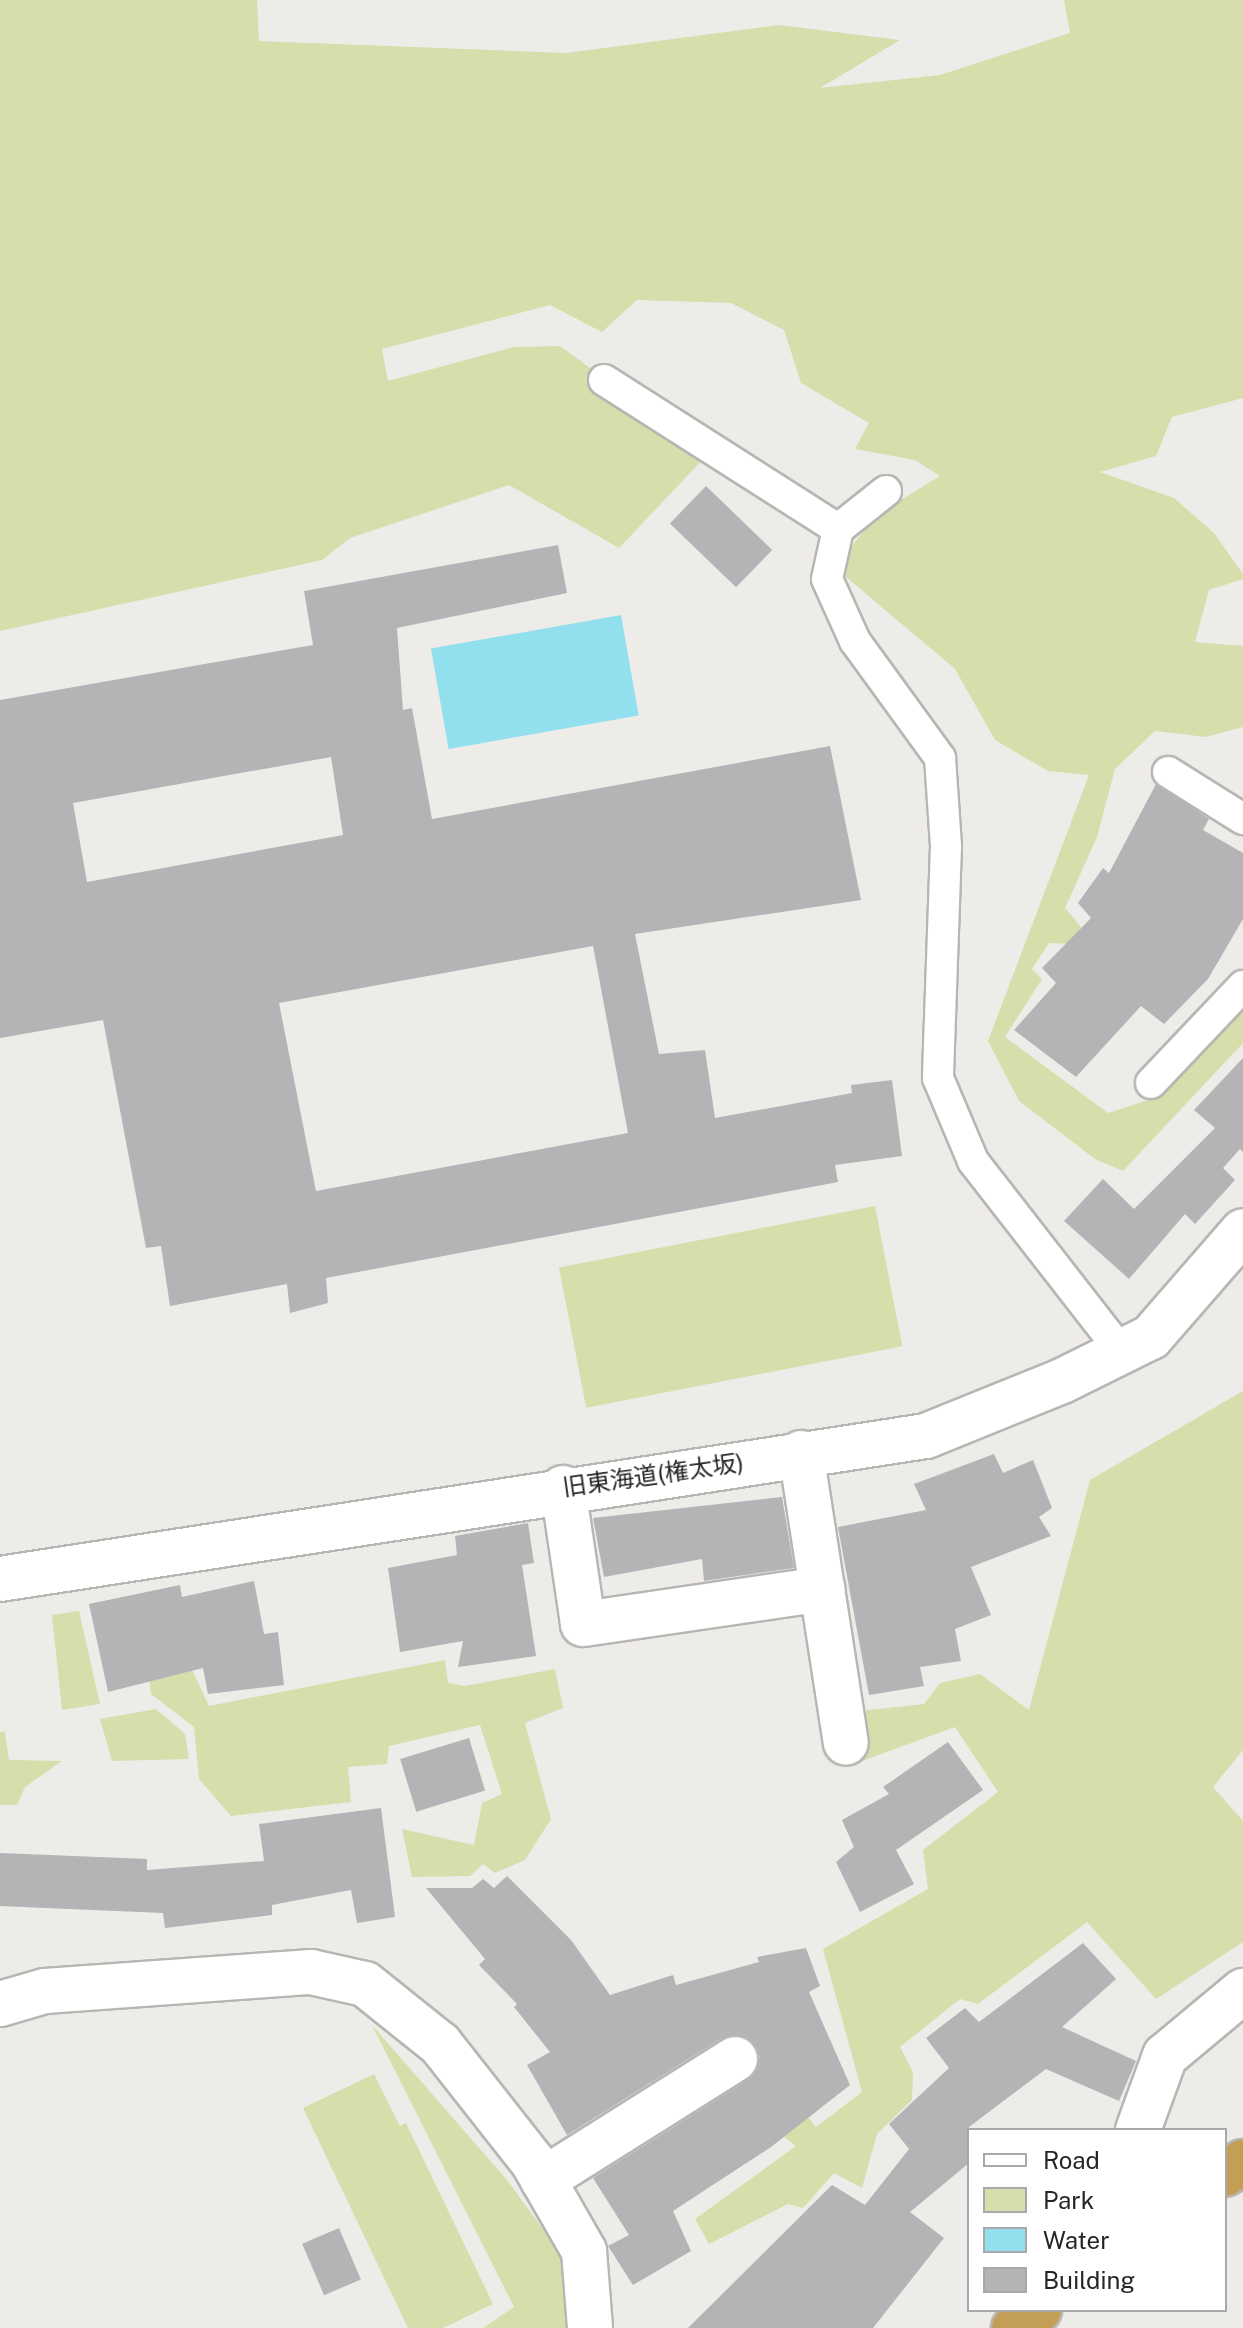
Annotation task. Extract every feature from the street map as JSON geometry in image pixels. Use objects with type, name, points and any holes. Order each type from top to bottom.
[{"type":"highway","points":[[1014,2328],[1036,2312]]},
{"type":"street","name":"旧東海道(権太坂)","points":[[0,1579],[563,1488],[926,1436],[1062,1381],[1151,1337],[1243,1231]]},
{"type":"street","points":[[801,1453],[846,1743]]},
{"type":"street","points":[[563,1488],[583,1624],[822,1589]]},
{"type":"street","points":[[23,2005],[311,1972],[365,1984],[440,2044],[486,2098],[543,2180],[584,2251],[590,2328]]},
{"type":"street","points":[[1139,2128],[1165,2056],[1243,1991]]},
{"type":"street","points":[[543,2180],[735,2059]]},
{"type":"lane","points":[[604,380],[838,529]]},
{"type":"lane","points":[[886,491],[838,529],[827,579],[855,641],[940,758],[946,846],[938,1078],[973,1161],[1121,1351]]},
{"type":"lane","points":[[1168,772],[1243,819]]},
{"type":"lane","points":[[1151,1083],[1243,986]]},
{"type":"green space","points":[[0,0],[257,0],[259,41],[566,53],[779,25],[900,40],[820,88],[940,75],[1070,33],[1064,0],[1243,0],[1243,398],[1172,417],[1156,456],[1100,472],[1174,498],[1214,533],[1243,574],[1243,579],[1209,590],[1195,642],[1243,646],[1243,727],[1206,737],[1155,731],[1115,769],[1097,837],[1065,908],[1081,927],[1074,944],[1049,943],[1032,969],[1042,979],[1005,1037],[1108,1113],[1161,1096],[1243,1011],[1243,1043],[1123,1171],[1095,1159],[1019,1101],[988,1041],[1089,775],[1048,771],[995,740],[955,669],[845,576],[851,547],[876,515],[940,476],[915,460],[855,449],[869,423],[801,383],[784,330],[731,303],[637,300],[602,332],[550,305],[382,349],[388,381],[514,347],[560,346],[708,454],[619,548],[509,485],[350,538],[322,560],[0,631]]},
{"type":"green space","points":[[875,1206],[902,1346],[586,1408],[559,1267]]},
{"type":"green space","points":[[1243,1391],[1243,1750],[1213,1787],[1243,1821],[1243,1942],[1156,1999],[1087,1922],[978,2004],[960,1999],[900,2047],[913,2072],[912,2100],[877,2134],[862,2188],[834,2173],[803,2208],[788,2204],[709,2244],[695,2219],[796,2146],[779,2133],[808,2117],[816,2127],[862,2092],[823,1949],[928,1889],[923,1850],[998,1792],[955,1727],[862,1761],[860,1711],[924,1704],[940,1683],[980,1674],[1029,1710],[1090,1480]]},
{"type":"green space","points":[[79,1611],[100,1704],[62,1710],[52,1615]]},
{"type":"green space","points":[[187,1659],[209,1706],[445,1660],[448,1683],[465,1686],[555,1669],[563,1708],[525,1723],[551,1819],[525,1860],[495,1873],[483,1864],[470,1876],[412,1877],[402,1829],[474,1845],[482,1803],[502,1794],[480,1725],[389,1746],[387,1764],[348,1767],[351,1802],[231,1816],[199,1779],[194,1727],[151,1694],[148,1670]]},
{"type":"green space","points":[[156,1709],[185,1734],[189,1759],[112,1761],[100,1719]]},
{"type":"green space","points":[[0,1732],[5,1732],[9,1760],[62,1761],[25,1787],[17,1805],[0,1805]]},
{"type":"green space","points":[[372,2025],[507,2180],[574,2272],[577,2328],[483,2328],[514,2307]]},
{"type":"green space","points":[[374,2074],[400,2126],[406,2123],[493,2304],[443,2328],[408,2328],[303,2108]]},
{"type":"water","points":[[621,615],[639,715],[449,749],[431,649]]},
{"type":"building","points":[[706,486],[772,550],[736,587],[670,523]]},
{"type":"building","points":[[558,545],[567,593],[397,628],[403,710],[412,708],[432,819],[830,746],[861,900],[635,934],[659,1054],[705,1050],[715,1118],[852,1093],[851,1085],[892,1080],[902,1156],[835,1165],[838,1182],[326,1278],[328,1303],[290,1313],[287,1284],[170,1306],[161,1246],[146,1248],[103,1020],[0,1038],[0,700],[313,645],[304,591]],"holes":[[[331,757],[343,835],[87,882],[73,803]],[[593,946],[628,1133],[316,1191],[279,1003]]]},
{"type":"building","points":[[1156,784],[1209,819],[1203,830],[1243,853],[1243,919],[1208,979],[1164,1024],[1141,1006],[1076,1077],[1014,1030],[1056,983],[1042,968],[1091,918],[1078,903],[1103,868],[1109,873]]},
{"type":"building","points":[[1243,1058],[1243,1152],[1240,1149],[1223,1168],[1235,1180],[1195,1224],[1185,1214],[1129,1279],[1064,1221],[1103,1179],[1134,1209],[1215,1128],[1194,1110]]},
{"type":"building","points":[[994,1454],[1003,1473],[1033,1460],[1052,1508],[1039,1517],[1051,1536],[971,1567],[991,1615],[955,1629],[961,1661],[920,1667],[924,1686],[869,1695],[838,1527],[926,1510],[914,1484]]},
{"type":"building","points":[[782,1497],[794,1568],[704,1581],[702,1559],[604,1577],[593,1518]]},
{"type":"building","points":[[528,1523],[534,1563],[522,1565],[536,1656],[458,1667],[463,1641],[400,1652],[388,1568],[457,1555],[455,1536]]},
{"type":"building","points":[[254,1581],[264,1634],[278,1632],[284,1685],[208,1694],[203,1668],[108,1692],[89,1604],[180,1585],[182,1597]]},
{"type":"building","points":[[469,1738],[485,1791],[416,1812],[400,1759]]},
{"type":"building","points":[[948,1742],[983,1790],[896,1850],[914,1884],[860,1912],[836,1862],[854,1847],[842,1820],[889,1794],[883,1787]]},
{"type":"building","points":[[381,1808],[395,1917],[357,1923],[351,1890],[272,1905],[272,1915],[165,1928],[163,1913],[0,1906],[0,1853],[147,1859],[147,1870],[264,1861],[259,1824]]},
{"type":"building","points":[[507,1876],[571,1940],[610,1995],[673,1975],[676,1985],[759,1962],[757,1957],[806,1948],[820,1986],[809,1992],[850,2085],[771,2147],[673,2211],[691,2251],[633,2285],[608,2246],[629,2235],[593,2178],[748,2080],[760,2057],[747,2037],[722,2038],[567,2135],[527,2065],[550,2052],[514,2007],[517,2004],[479,1965],[485,1959],[426,1888],[472,1888],[483,1879],[494,1888]]},
{"type":"building","points":[[1083,1943],[1116,1979],[1062,2027],[1136,2061],[1119,2101],[1046,2069],[967,2128],[967,2165],[910,2212],[944,2238],[873,2328],[688,2328],[832,2185],[865,2205],[909,2149],[889,2124],[949,2068],[926,2038],[965,2008],[979,2022]]},
{"type":"building","points":[[339,2228],[361,2280],[324,2295],[302,2244]]}]
